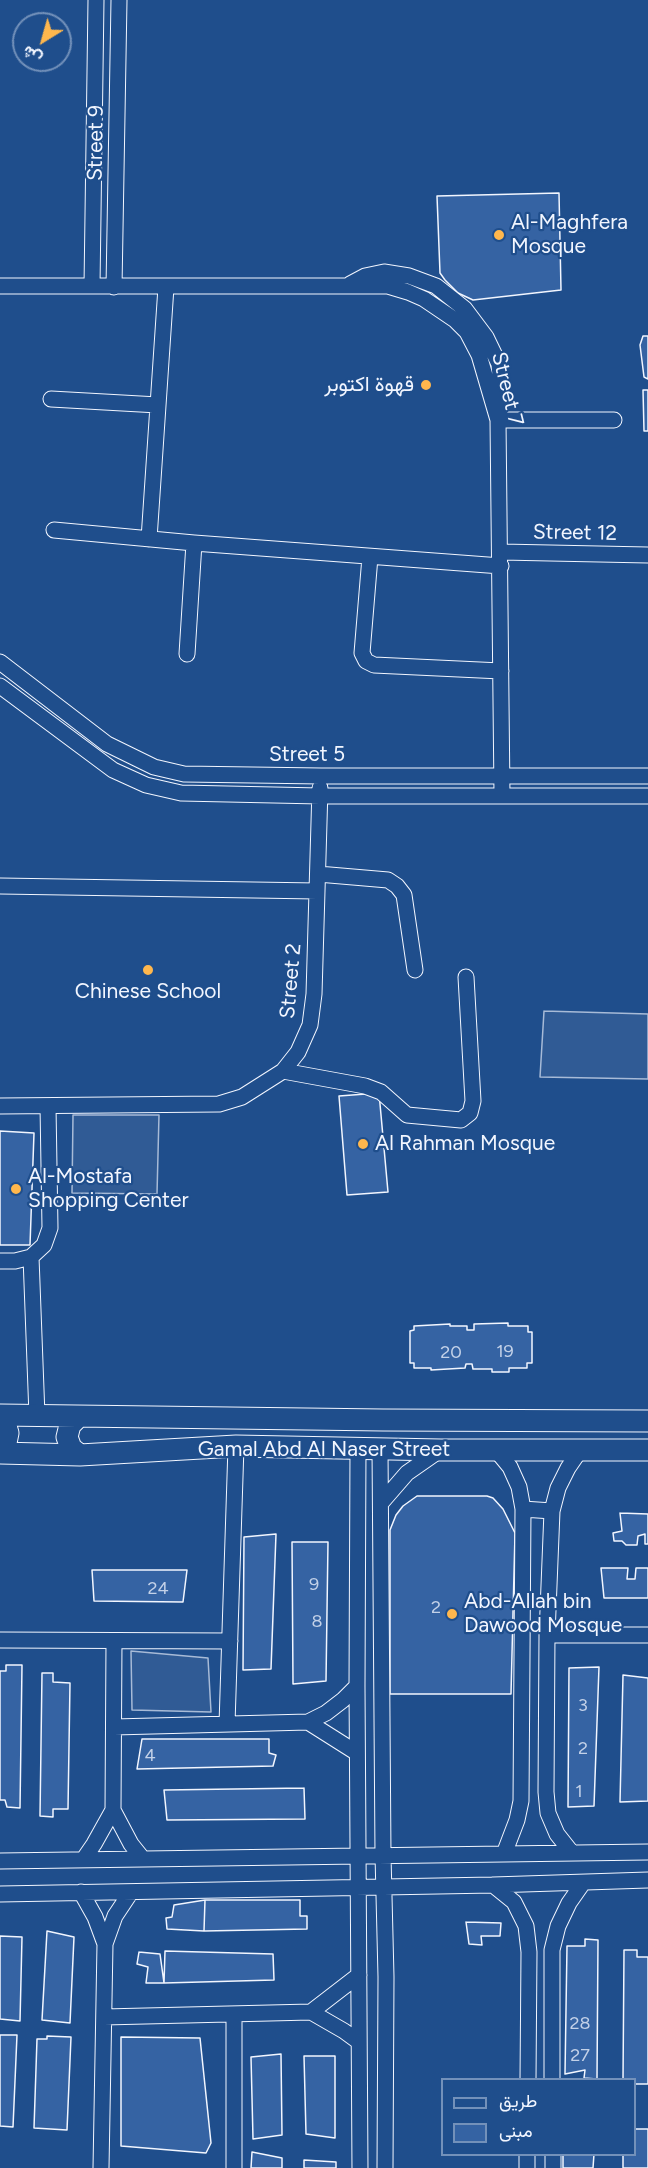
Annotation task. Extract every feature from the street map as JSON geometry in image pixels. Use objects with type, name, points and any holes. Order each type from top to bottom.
[{"type":"main road","name":"Gamal Abd Al Naser Street","points":[[0,1416],[648,1420]]},
{"type":"main road","points":[[0,1416],[8,1432],[6,1443],[0,1449]]},
{"type":"main road","points":[[78,1417],[70,1425],[67,1437],[71,1448],[80,1455]]},
{"type":"main road","name":"Gamal Abd Al Naser Street","points":[[0,1453],[80,1455],[236,1446],[441,1450],[648,1450]]},
{"type":"street","name":"Street 9","points":[[92,286],[96,0]]},
{"type":"street","name":"Street 9","points":[[114,287],[119,0]]},
{"type":"street","points":[[344,287],[365,276],[384,272],[423,280],[452,298],[476,322],[495,351],[502,383],[498,420],[614,420]]},
{"type":"street","name":"Street 7","points":[[0,286],[388,286],[424,299],[445,312],[461,326],[474,344],[483,365],[490,398],[498,420],[502,795]]},
{"type":"street","points":[[149,539],[166,287]]},
{"type":"street","points":[[51,399],[158,405]]},
{"type":"street","name":"Street 12","points":[[54,530],[370,557],[501,559],[648,555]]},
{"type":"street","points":[[187,654],[195,543]]},
{"type":"street","points":[[370,557],[362,653],[366,661],[374,665],[501,671]]},
{"type":"street","name":"Street 5","points":[[0,662],[107,744],[154,768],[184,774],[218,776],[648,776]]},
{"type":"street","name":"Street 5","points":[[0,686],[105,765],[146,785],[190,794],[648,796]]},
{"type":"street","name":"Street 2","points":[[0,1106],[219,1104],[242,1097],[283,1071],[298,1052],[310,1025],[314,994],[321,776]]},
{"type":"street","points":[[318,874],[388,880],[397,886],[404,895],[415,970]]},
{"type":"street","points":[[0,886],[317,891]]},
{"type":"street","points":[[283,1071],[365,1086],[381,1092],[407,1115],[461,1120],[470,1113],[473,1101],[466,977]]},
{"type":"street","points":[[0,1261],[15,1261],[31,1257],[44,1245],[50,1228],[48,1106]]},
{"type":"street","points":[[31,1257],[36,1416]]},
{"type":"street","points":[[227,1724],[236,1446]]},
{"type":"street","points":[[358,1448],[357,1753],[360,2168]]},
{"type":"street","points":[[380,1449],[385,2168]]},
{"type":"street","points":[[572,1853],[557,1834],[548,1813],[546,1792],[547,1635],[552,1511],[558,1488],[581,1449]]},
{"type":"street","points":[[381,1503],[407,1473],[441,1450]]},
{"type":"street","points":[[496,1450],[515,1477],[523,1509],[521,1801],[517,1820],[504,1854]]},
{"type":"street","points":[[523,1509],[552,1511]]},
{"type":"street","points":[[547,1635],[648,1635]]},
{"type":"street","points":[[0,1640],[230,1641]]},
{"type":"street","points":[[83,1860],[113,1810],[114,1641]]},
{"type":"street","points":[[114,1727],[308,1722],[343,1701],[357,1686]]},
{"type":"street","points":[[308,1722],[357,1753]]},
{"type":"street","points":[[113,1810],[131,1844],[143,1859]]},
{"type":"street","points":[[0,1862],[648,1852]]},
{"type":"street","points":[[2,1896],[81,1892],[647,1881]]},
{"type":"street","points":[[552,2078],[552,1950],[558,1926],[569,1903],[583,1883]]},
{"type":"street","points":[[493,1885],[514,1902],[526,1926],[529,1952],[528,2078]]},
{"type":"street","points":[[81,1892],[96,1917],[105,1944]]},
{"type":"street","points":[[101,2168],[105,1944],[115,1916],[131,1892]]},
{"type":"street","points":[[311,2012],[359,1975]]},
{"type":"street","points":[[104,2017],[311,2012],[359,2042]]},
{"type":"street","points":[[234,2014],[234,2168]]},
{"type":"shaded area","points":[[544,1011],[648,1014],[648,1079],[540,1077]]},
{"type":"shaded area","points":[[73,1115],[159,1115],[157,1194],[72,1193]]},
{"type":"shaded area","points":[[131,1651],[208,1658],[211,1712],[132,1710]]},
{"type":"building","name":"Al-Maghfera Mosque","points":[[559,193],[561,290],[473,300],[458,293],[445,280],[440,273],[437,196]]},
{"type":"building","points":[[643,336],[648,336],[648,379],[644,377],[640,345]]},
{"type":"building","points":[[643,390],[648,390],[648,431],[644,431]]},
{"type":"building","name":"Al Rahman Mosque","points":[[379,1093],[388,1192],[347,1195],[339,1096]]},
{"type":"building","name":"Al-Mostafa Shopping Center","points":[[0,1131],[34,1133],[30,1245],[0,1245]]},
{"type":"building","points":[[508,1323],[508,1326],[528,1326],[528,1332],[532,1332],[532,1363],[527,1363],[527,1368],[509,1368],[509,1372],[492,1372],[492,1369],[473,1369],[472,1364],[466,1364],[465,1368],[431,1370],[431,1368],[414,1368],[414,1363],[410,1363],[410,1331],[414,1330],[414,1326],[450,1324],[450,1326],[467,1326],[467,1330],[474,1330],[474,1324]]},
{"type":"building","name":"Abd-Allah bin Dawood Mosque","points":[[417,1496],[487,1496],[493,1498],[503,1509],[515,1533],[511,1694],[390,1694],[390,1530],[396,1515],[403,1506]]},
{"type":"building","points":[[620,1513],[648,1514],[648,1544],[645,1544],[645,1534],[638,1536],[637,1545],[626,1545],[622,1541],[614,1541],[613,1533],[622,1531]]},
{"type":"building","points":[[276,1534],[271,1669],[243,1670],[244,1537]]},
{"type":"building","points":[[292,1542],[328,1542],[326,1681],[293,1684]]},
{"type":"building","points":[[601,1568],[628,1568],[627,1579],[635,1579],[636,1568],[648,1568],[648,1598],[604,1598]]},
{"type":"building","points":[[92,1570],[187,1570],[183,1602],[94,1601]]},
{"type":"building","points":[[6,1665],[22,1665],[20,1808],[7,1807],[5,1800],[0,1800],[0,1671],[6,1671]]},
{"type":"building","points":[[599,1667],[594,1806],[568,1807],[569,1668]]},
{"type":"building","points":[[42,1673],[53,1673],[53,1682],[70,1683],[68,1809],[53,1809],[53,1817],[40,1816]]},
{"type":"building","points":[[623,1675],[648,1678],[648,1801],[620,1802]]},
{"type":"building","points":[[142,1739],[269,1739],[269,1753],[276,1755],[273,1766],[137,1769]]},
{"type":"building","points":[[304,1788],[305,1819],[167,1820],[164,1790]]},
{"type":"building","points":[[205,1900],[300,1900],[300,1916],[307,1916],[307,1929],[204,1931]]},
{"type":"building","points":[[205,1900],[204,1931],[167,1929],[166,1918],[172,1917],[174,1905]]},
{"type":"building","points":[[466,1922],[501,1923],[500,1936],[481,1936],[482,1945],[469,1944]]},
{"type":"building","points":[[47,1931],[74,1937],[70,2023],[42,2020]]},
{"type":"building","points":[[0,1936],[22,1937],[20,2021],[0,2019]]},
{"type":"building","points":[[585,1939],[598,1940],[597,2078],[584,2078],[585,2070],[565,2074],[567,1946],[585,1946]]},
{"type":"building","points":[[624,1950],[637,1950],[637,1957],[648,1957],[648,2084],[636,2084],[636,2078],[623,2078]]},
{"type":"building","points":[[165,1951],[273,1954],[274,1980],[164,1983]]},
{"type":"building","points":[[139,1952],[160,1954],[164,1983],[146,1983],[148,1967],[137,1964]]},
{"type":"building","points":[[0,2035],[17,2035],[13,2127],[0,2126]]},
{"type":"building","points":[[47,2036],[71,2037],[67,2130],[34,2128],[37,2039],[47,2039]]},
{"type":"building","points":[[121,2037],[200,2038],[211,2143],[206,2153],[121,2146]]},
{"type":"building","points":[[281,2054],[282,2135],[253,2139],[251,2057]]},
{"type":"building","points":[[304,2056],[335,2056],[335,2138],[306,2134]]},
{"type":"building","points":[[636,2129],[648,2129],[648,2168],[623,2168],[623,2156],[636,2156]]},
{"type":"building","points":[[252,2152],[282,2158],[282,2168],[251,2168]]},
{"type":"building","points":[[563,2156],[594,2156],[593,2168],[563,2168]]},
{"type":"building","points":[[304,2160],[336,2162],[336,2168],[304,2168]]},
{"type":"place","name":"Al-Maghfera Mosque","points":[[499,235]]},
{"type":"place","name":"قهوة اكتوبر","points":[[426,385]]},
{"type":"place","name":"Chinese School","points":[[148,970]]},
{"type":"place","name":"Al Rahman Mosque","points":[[363,1144]]},
{"type":"place","name":"Al-Mostafa Shopping Center","points":[[16,1189]]},
{"type":"place","name":"Abd-Allah bin Dawood Mosque","points":[[452,1614]]}]
